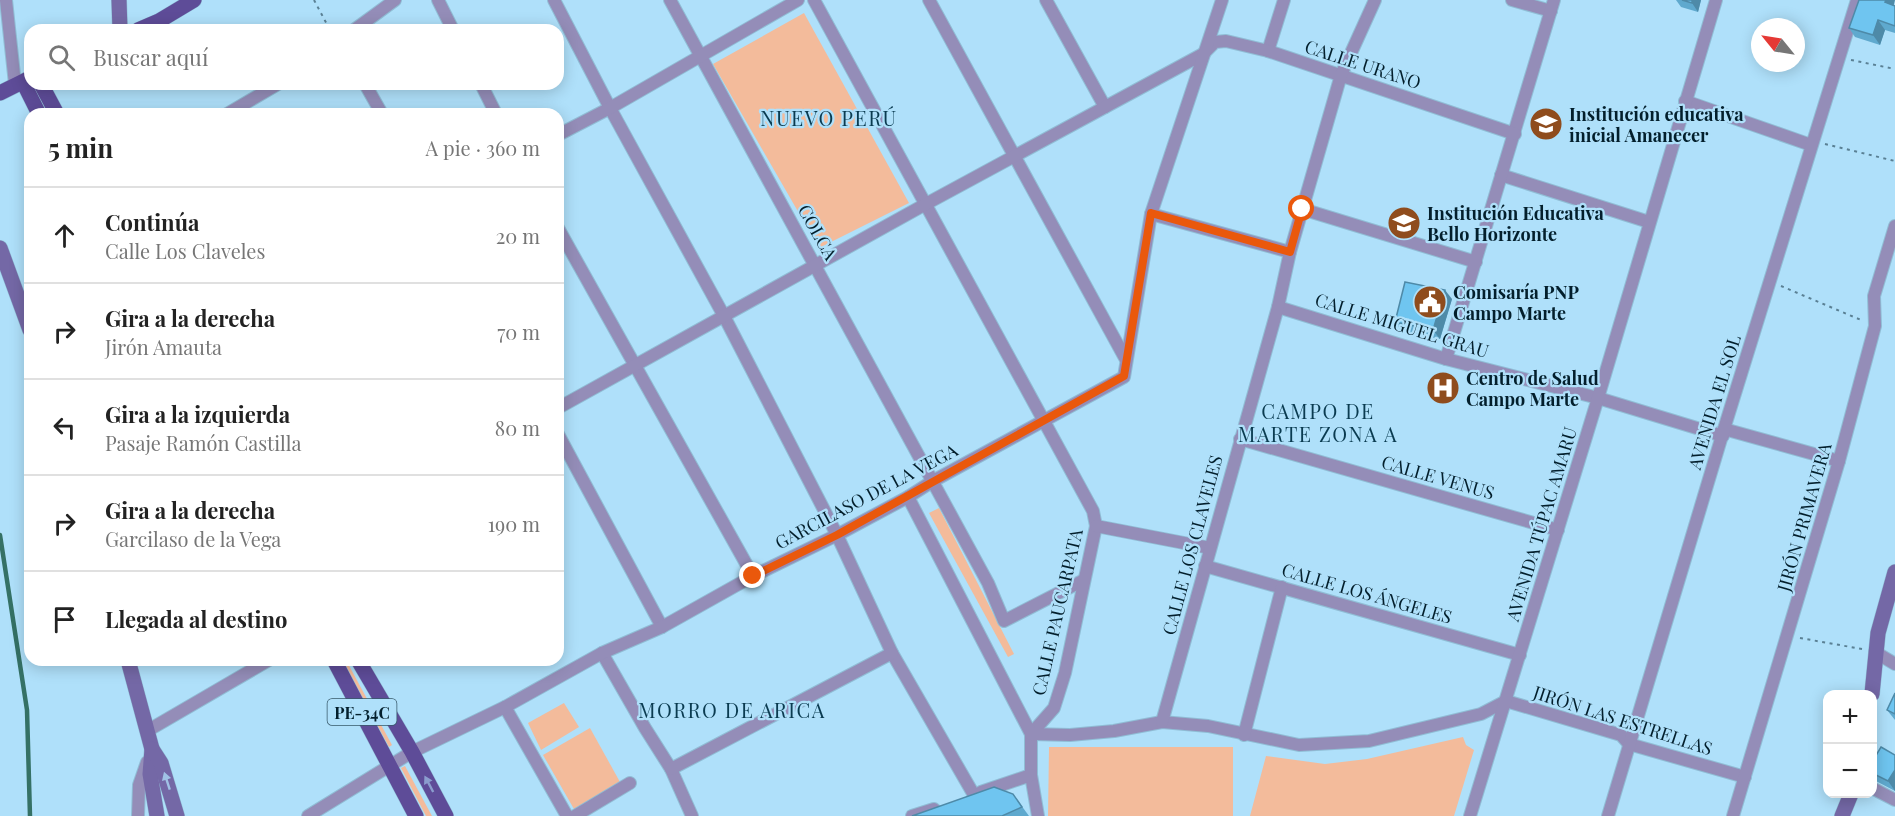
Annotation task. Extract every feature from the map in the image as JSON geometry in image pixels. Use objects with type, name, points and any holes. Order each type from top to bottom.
[{"type":"main road","points":[[152,24],[194,0]]},
{"type":"main road","points":[[0,93],[23,81]]},
{"type":"main road","points":[[27,90],[36,108]]},
{"type":"main road","points":[[44,90],[54,108]]},
{"type":"main road","name":"PE-34C","points":[[337,666],[416,816]]},
{"type":"main road","name":"PE-34C","points":[[362,666],[446,816]]},
{"type":"street","points":[[6,0],[23,81]]},
{"type":"street","points":[[119,0],[120,24]]},
{"type":"street","points":[[362,24],[395,0]]},
{"type":"street","points":[[438,0],[450,24]]},
{"type":"street","points":[[554,0],[610,108],[724,316],[837,535],[892,653],[969,796],[1031,775]]},
{"type":"street","name":"COLCA","points":[[670,0],[988,583],[1004,621],[1084,580]]},
{"type":"street","points":[[564,132],[798,0]]},
{"type":"street","name":"CALLE PAUCARPATA","points":[[814,0],[1093,511],[1096,526],[1065,673],[1054,708],[1031,734]]},
{"type":"street","points":[[929,0],[1125,358]]},
{"type":"street","points":[[1046,0],[1105,107]]},
{"type":"street","points":[[1125,358],[1151,213],[1222,0]]},
{"type":"street","points":[[1268,51],[1284,0]]},
{"type":"street","name":"CALLE LOS CLAVELES","points":[[1162,722],[1278,306],[1290,252],[1341,75],[1375,0]]},
{"type":"street","points":[[1446,359],[1553,6],[1512,0]]},
{"type":"street","name":"AVENIDA TÚPAC AMARU","points":[[1470,816],[1598,398],[1716,0]]},
{"type":"street","name":"AVENIDA EL SOL","points":[[1608,816],[1769,281],[1817,144],[1857,0]]},
{"type":"street","name":"CALLE URANO","points":[[564,405],[924,204],[1203,54],[1215,42],[1226,40],[1268,51],[1515,134]]},
{"type":"street","points":[[237,108],[268,90]]},
{"type":"street","points":[[368,90],[379,108]]},
{"type":"street","points":[[484,90],[493,108]]},
{"type":"street","points":[[1685,101],[1817,144]]},
{"type":"street","points":[[1501,175],[1649,222]]},
{"type":"street","points":[[1302,209],[1476,262]]},
{"type":"street","points":[[1151,213],[1290,252]]},
{"type":"street","name":"JIRÓN PRIMAVERA","points":[[1733,816],[1839,461],[1875,326],[1874,296],[1895,226]]},
{"type":"street","points":[[564,239],[753,576]]},
{"type":"street","points":[[0,248],[24,312]]},
{"type":"street","name":"CALLE MIGUEL GRAU","points":[[1278,306],[1446,359],[1723,433],[1839,461]]},
{"type":"street","name":"GARCILASO DE LA VEGA","points":[[308,816],[412,752],[505,707],[602,653],[662,627],[753,576],[837,535],[1124,376],[1125,358]]},
{"type":"street","name":"CALLE VENUS","points":[[1240,439],[1558,530]]},
{"type":"street","points":[[564,446],[662,627]]},
{"type":"street","points":[[908,497],[1031,734],[1031,775],[1038,816]]},
{"type":"street","points":[[1096,526],[1210,548]]},
{"type":"street","name":"CALLE LOS ÁNGELES","points":[[1205,566],[1520,655]]},
{"type":"street","points":[[1872,690],[1878,633],[1895,572]]},
{"type":"street","points":[[1244,735],[1282,587]]},
{"type":"street","points":[[1875,652],[1895,664]]},
{"type":"street","points":[[602,653],[671,769],[692,816]]},
{"type":"street","points":[[671,769],[892,653]]},
{"type":"street","points":[[130,666],[152,749],[161,763],[177,816]]},
{"type":"street","points":[[147,731],[259,666]]},
{"type":"street","name":"JIRÓN LAS ESTRELLAS","points":[[1031,734],[1070,735],[1114,732],[1162,722],[1208,726],[1299,745],[1369,741],[1481,714],[1506,702],[1621,735],[1629,744],[1745,777]]},
{"type":"street","points":[[505,707],[567,816]]},
{"type":"street","points":[[138,816],[139,785],[152,749]]},
{"type":"street","points":[[152,749],[150,774],[157,816]]},
{"type":"street","points":[[575,816],[630,783]]},
{"type":"street","points":[[1877,791],[1895,800]]},
{"type":"street","points":[[1842,816],[1849,798]]},
{"type":"street","points":[[912,816],[943,805]]},
{"type":"path","points":[[314,0],[327,24]]},
{"type":"path","points":[[1840,57],[1895,69]]},
{"type":"path","points":[[1817,144],[1895,161]]},
{"type":"path","points":[[1769,281],[1875,326]]},
{"type":"path","points":[[1788,636],[1875,652]]},
{"type":"shaded area","points":[[804,13],[909,203],[819,248],[713,64]]},
{"type":"shaded area","points":[[939,508],[1014,654],[1008,657],[929,513]]},
{"type":"shaded area","points":[[345,666],[349,666],[392,745],[389,747]]},
{"type":"shaded area","points":[[564,703],[579,727],[541,750],[528,723]]},
{"type":"shaded area","points":[[590,728],[625,791],[578,816],[543,755]]},
{"type":"shaded area","points":[[1463,737],[1466,745],[1474,750],[1454,816],[1250,816],[1266,756],[1325,764],[1367,759]]},
{"type":"shaded area","points":[[1049,747],[1233,747],[1233,816],[1048,816]]},
{"type":"shaded area","points":[[405,766],[432,816],[426,816],[401,768]]},
{"type":"building","points":[[1859,0],[1886,0],[1885,2],[1895,6],[1895,26],[1878,20],[1873,35],[1849,28]]},
{"type":"building","points":[[1405,282],[1445,290],[1433,330],[1395,322]]},
{"type":"building","points":[[1895,693],[1895,714],[1887,710]]},
{"type":"building","points":[[1881,747],[1895,755],[1895,770],[1888,781],[1877,776],[1877,754]]},
{"type":"building","points":[[994,787],[1013,794],[1022,807],[1002,816],[912,816]]},
{"type":"waterway","points":[[0,535],[27,710],[30,816]]},
{"type":"place","name":"Institución educativa inicial Amanecer","points":[[1546,124]]},
{"type":"place","name":"Institución Educativa Bello Horizonte","points":[[1404,223]]},
{"type":"place","name":"Comisaría PNP Campo Marte","points":[[1430,302]]},
{"type":"place","name":"Centro de Salud Campo Marte","points":[[1443,388]]},
{"type":"district","name":"NUEVO PERÚ","points":[[829,117]]},
{"type":"district","name":"CAMPO DE MARTE ZONA A","points":[[1318,422]]},
{"type":"district","name":"MORRO DE ARICA","points":[[732,709]]},
{"type":"route","points":[[753,576],[908,497],[1124,376],[1125,358],[1151,213],[1290,252],[1302,209]]}]
